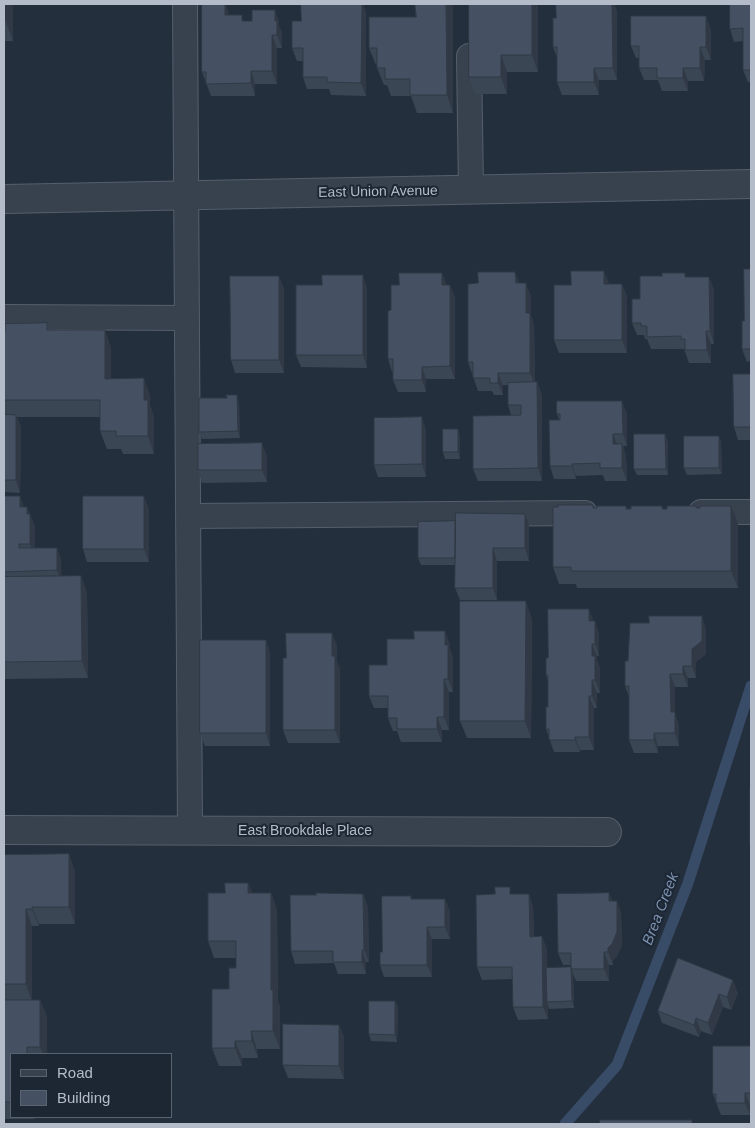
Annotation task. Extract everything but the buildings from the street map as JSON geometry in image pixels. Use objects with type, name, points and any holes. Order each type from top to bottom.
[{"type":"street","name":"East Union Avenue","points":[[4,199],[751,184]]},
{"type":"street","name":"East Brookdale Place","points":[[4,830],[607,832]]},
{"type":"lane","points":[[185,4],[190,830]]},
{"type":"lane","points":[[469,56],[471,190]]},
{"type":"lane","points":[[4,317],[187,318]]},
{"type":"lane","points":[[682,512],[751,512]]},
{"type":"lane","points":[[188,516],[603,513]]},
{"type":"waterway","name":"Brea Creek","points":[[565,1124],[617,1065],[688,883],[751,686]]}]
